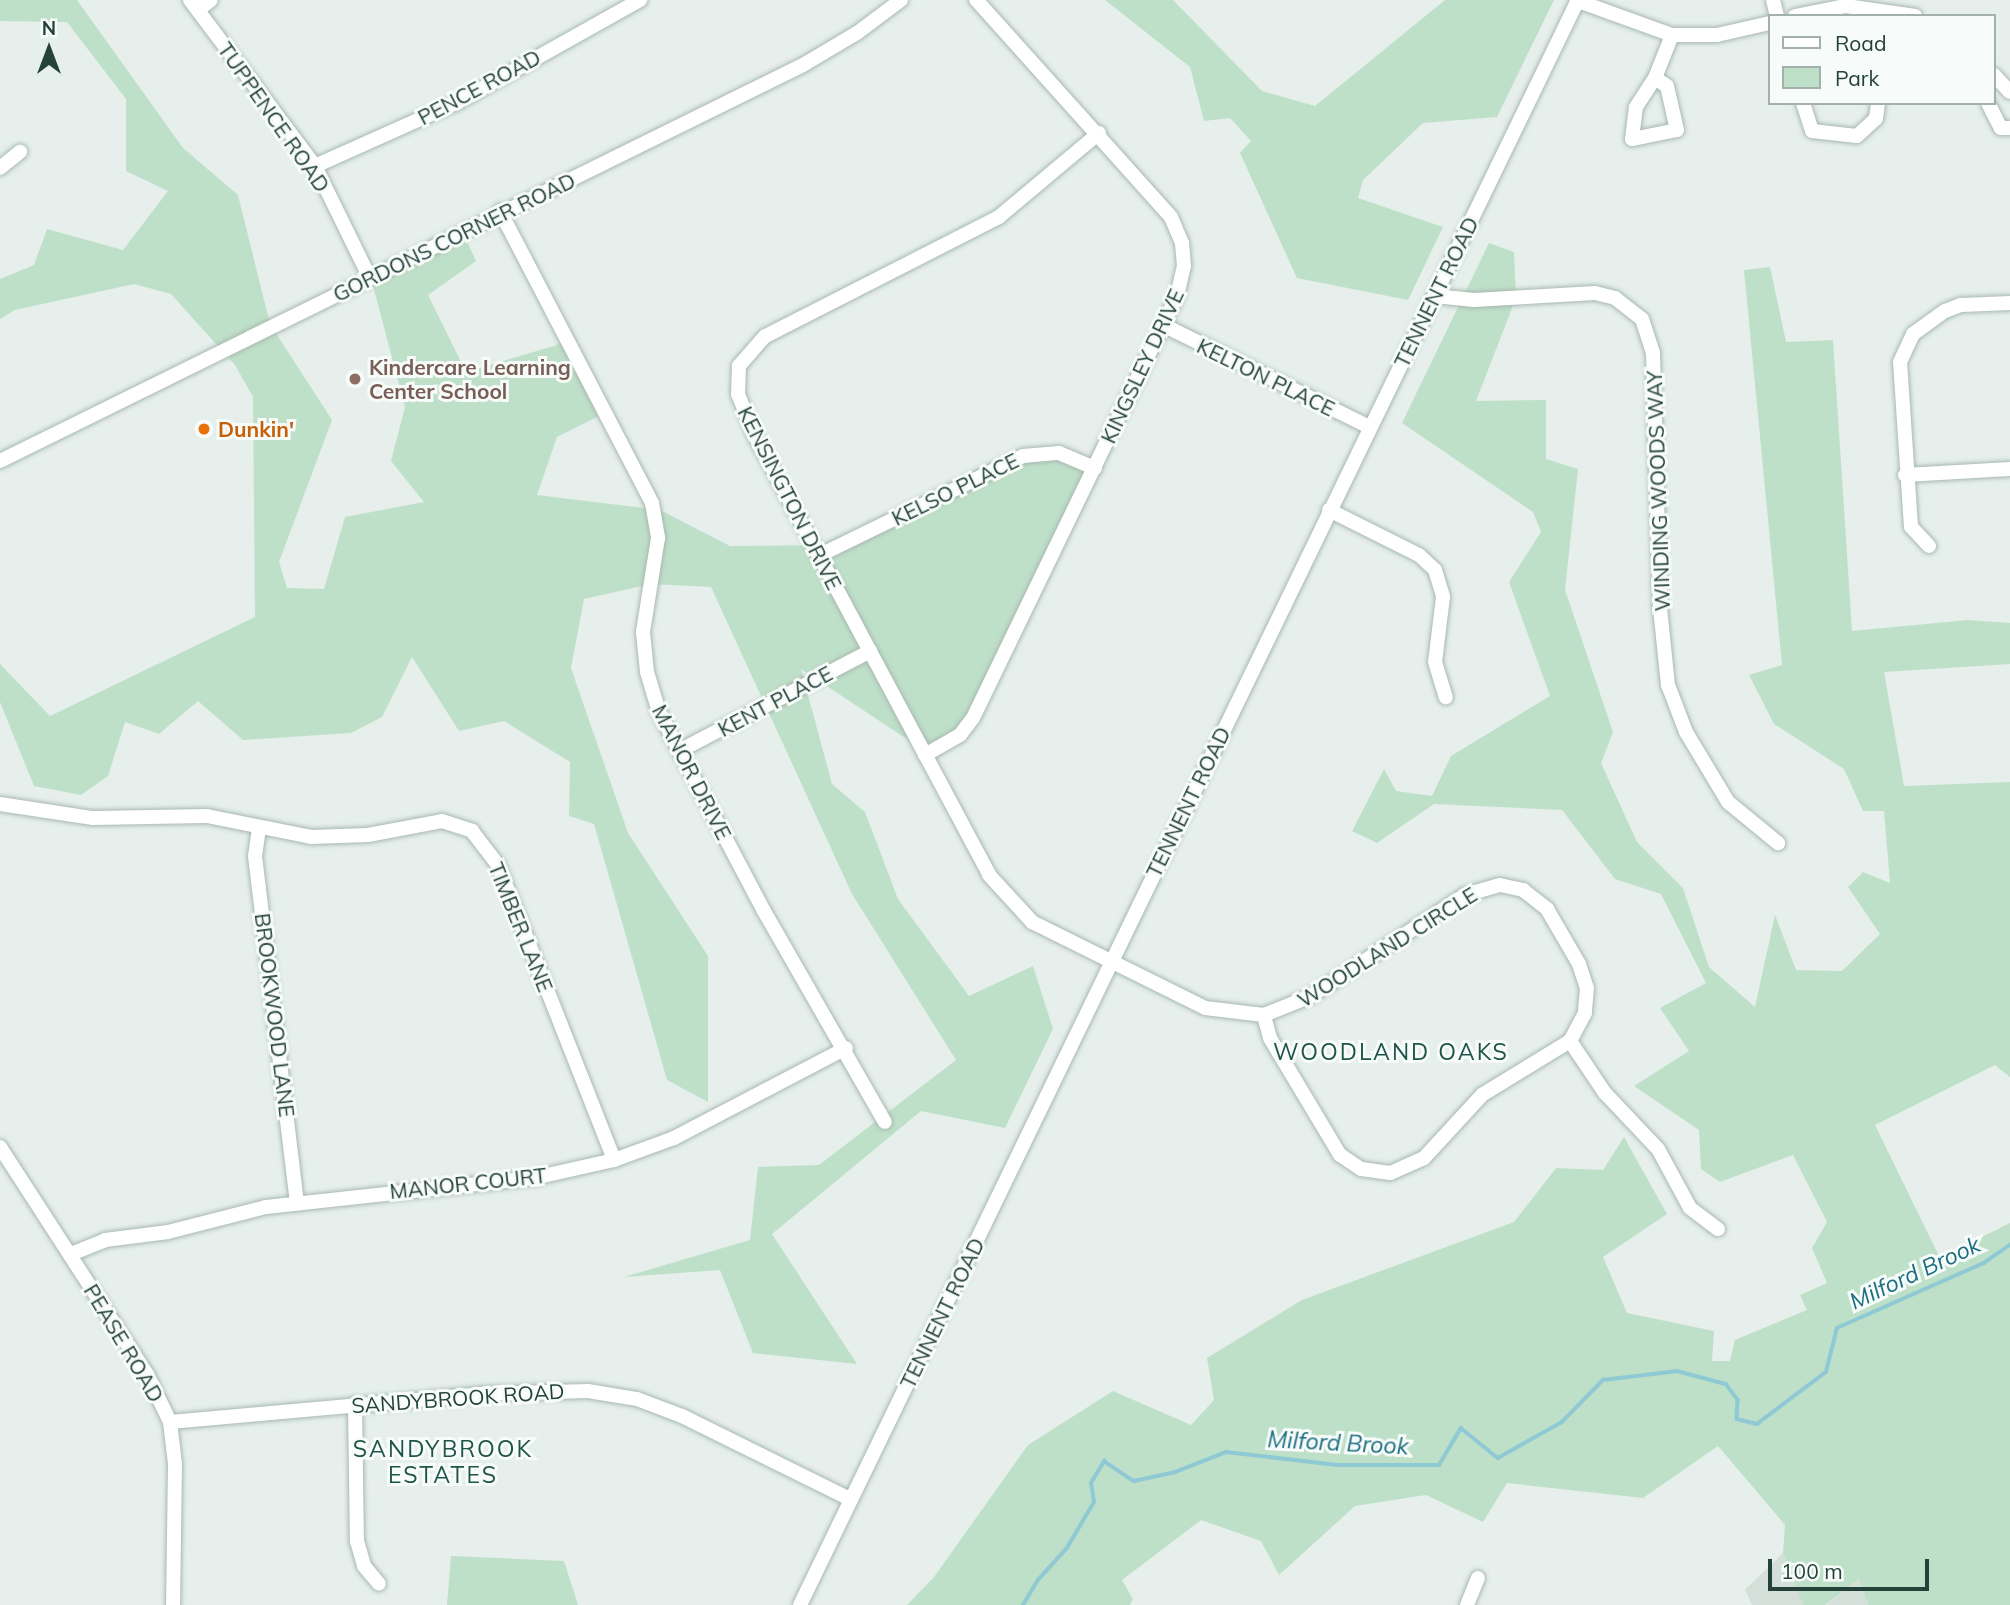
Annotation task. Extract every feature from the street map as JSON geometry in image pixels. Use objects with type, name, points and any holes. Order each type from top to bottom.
[{"type":"street","points":[[194,5],[211,0]]},
{"type":"street","name":"PENCE ROAD","points":[[314,166],[458,102],[640,0]]},
{"type":"street","name":"GORDONS CORNER ROAD","points":[[0,461],[500,211],[813,59],[901,0]]},
{"type":"street","name":"KINGSLEY DRIVE","points":[[925,755],[960,735],[973,718],[1163,325],[1183,276],[1178,230],[1099,133],[976,0]]},
{"type":"street","points":[[1578,0],[1672,35],[1717,35],[1769,23]]},
{"type":"street","name":"TENNENT ROAD","points":[[800,1605],[1109,962],[1578,0]]},
{"type":"street","name":"TUPPENCE ROAD","points":[[194,5],[314,166],[369,276]]},
{"type":"street","points":[[1805,14],[1846,6],[1901,14]]},
{"type":"street","points":[[1655,78],[1667,86],[1677,130],[1632,139],[1636,107],[1655,78],[1672,35]]},
{"type":"street","points":[[1996,77],[2010,92]]},
{"type":"street","points":[[1804,105],[1812,131],[1857,136],[1876,118],[1878,105]]},
{"type":"street","points":[[1989,105],[2001,128],[2010,128]]},
{"type":"street","name":"KENSINGTON DRIVE","points":[[1099,133],[999,217],[771,332],[744,357],[737,373],[743,411],[989,875],[1012,905],[1048,933],[1109,962]]},
{"type":"street","points":[[0,168],[20,152]]},
{"type":"street","name":"MANOR DRIVE","points":[[500,211],[652,503],[658,538],[645,604],[644,650],[653,695],[679,751],[764,911],[846,1048],[885,1122]]},
{"type":"street","name":"WINDING WOODS WAY","points":[[1435,296],[1474,300],[1595,293],[1615,298],[1642,319],[1654,353],[1660,608],[1668,685],[1686,732],[1728,802],[1777,843]]},
{"type":"street","points":[[1929,546],[1911,527],[1905,475],[1900,362],[1913,334],[1961,305],[2010,303]]},
{"type":"street","name":"KELTON PLACE","points":[[1163,325],[1369,426]]},
{"type":"street","name":"KELSO PLACE","points":[[820,555],[1023,456],[1059,453],[1095,468]]},
{"type":"street","points":[[1905,475],[2010,469]]},
{"type":"street","points":[[1329,510],[1419,555],[1435,570],[1443,597],[1435,662],[1446,698]]},
{"type":"street","name":"KENT PLACE","points":[[679,751],[870,651]]},
{"type":"street","name":"TIMBER LANE","points":[[0,804],[93,818],[207,816],[259,828],[336,838],[442,821],[480,837],[498,865],[614,1160]]},
{"type":"street","name":"BROOKWOOD LANE","points":[[259,828],[255,856],[297,1203]]},
{"type":"street","name":"WOODLAND CIRCLE","points":[[1109,962],[1205,1008],[1264,1015],[1311,996],[1465,895],[1500,885],[1538,900],[1579,964],[1587,1000],[1570,1041]]},
{"type":"street","points":[[1264,1015],[1270,1038],[1332,1144],[1351,1164],[1381,1173],[1414,1165],[1482,1095],[1570,1041],[1605,1093],[1658,1149],[1690,1208],[1718,1229]]},
{"type":"street","name":"MANOR COURT","points":[[71,1254],[105,1240],[167,1232],[297,1203],[534,1178],[614,1160],[674,1139],[846,1048]]},
{"type":"street","name":"PEASE ROAD","points":[[0,1147],[147,1374],[170,1422],[175,1464],[173,1605]]},
{"type":"street","name":"SANDYBROOK ROAD","points":[[170,1422],[553,1389],[622,1395],[682,1416],[850,1499]]},
{"type":"street","points":[[355,1404],[357,1541],[364,1566],[379,1584]]},
{"type":"street","points":[[1467,1605],[1478,1578]]},
{"type":"shaded area","points":[[1783,1553],[1803,1605],[1752,1605],[1745,1590]]},
{"type":"shaded area","points":[[1859,1579],[1868,1605],[1826,1605]]},
{"type":"green space","points":[[0,0],[77,0],[183,148],[238,195],[270,324],[332,420],[279,562],[287,588],[324,589],[345,517],[424,502],[391,461],[405,407],[370,274],[461,228],[476,261],[428,295],[466,372],[574,340],[611,410],[557,437],[537,495],[660,510],[730,546],[822,545],[1036,448],[1098,461],[957,737],[928,753],[801,669],[832,784],[865,812],[898,899],[969,996],[1033,966],[1053,1029],[1005,1128],[921,1111],[772,1234],[857,1364],[753,1353],[720,1270],[624,1277],[750,1240],[758,1167],[819,1165],[956,1060],[852,894],[711,587],[651,584],[584,599],[571,668],[628,833],[708,956],[708,1102],[667,1080],[594,824],[569,816],[570,762],[504,721],[459,731],[412,657],[382,717],[351,733],[243,740],[198,701],[159,734],[125,722],[108,776],[81,795],[34,786],[0,702],[0,664],[50,716],[255,617],[253,397],[235,365],[171,294],[134,284],[15,310],[0,319],[0,279],[34,265],[47,229],[123,250],[168,191],[126,171],[126,99],[67,22],[0,21]]},
{"type":"green space","points":[[1105,0],[1173,0],[1262,91],[1315,106],[1445,0],[1554,0],[1497,117],[1423,123],[1363,180],[1358,198],[1443,227],[1408,300],[1297,278],[1240,153],[1251,141],[1230,118],[1204,121],[1190,67]]},
{"type":"green space","points":[[1489,243],[1514,252],[1516,298],[1476,401],[1546,400],[1546,459],[1578,469],[1565,590],[1613,732],[1601,763],[1637,842],[1683,888],[1709,967],[1755,1007],[1775,915],[1796,970],[1842,971],[1880,934],[1848,887],[1863,872],[1890,883],[1884,811],[1863,811],[1844,769],[1774,724],[1749,675],[1782,665],[1744,270],[1770,267],[1786,342],[1833,340],[1852,631],[1968,620],[2010,623],[2010,664],[1884,672],[1904,786],[2010,782],[2010,1077],[1995,1065],[1875,1125],[1940,1258],[2010,1223],[2010,1605],[1868,1605],[1859,1579],[1825,1605],[1803,1605],[1783,1553],[1785,1525],[1718,1446],[1643,1498],[1507,1483],[1483,1522],[1426,1495],[1355,1506],[1279,1575],[1261,1541],[1201,1520],[1122,1580],[1133,1599],[1130,1605],[907,1605],[934,1577],[1028,1445],[1113,1391],[1191,1425],[1214,1400],[1207,1358],[1302,1300],[1514,1222],[1556,1168],[1603,1170],[1624,1137],[1667,1214],[1603,1257],[1627,1313],[1714,1331],[1712,1361],[1730,1361],[1735,1340],[1807,1310],[1800,1295],[1827,1283],[1812,1248],[1827,1222],[1793,1155],[1720,1182],[1701,1169],[1699,1130],[1634,1086],[1689,1051],[1660,1008],[1706,983],[1661,894],[1615,879],[1562,810],[1434,804],[1377,843],[1352,831],[1384,769],[1396,791],[1432,796],[1451,756],[1550,696],[1509,582],[1541,532],[1533,512],[1402,423]]},
{"type":"green space","points":[[451,1556],[564,1561],[578,1605],[447,1605]]},
{"type":"waterway","name":"Milford Brook","points":[[1023,1605],[1038,1580],[1067,1548],[1094,1502],[1091,1483],[1104,1461],[1134,1481],[1173,1473],[1226,1452],[1339,1465],[1439,1465],[1461,1428],[1498,1458],[1562,1422],[1603,1380],[1677,1371],[1726,1384],[1738,1400],[1737,1419],[1757,1424],[1826,1372],[1837,1328],[1984,1263],[2010,1245]]},
{"type":"place","name":"Kindercare Learning Center School","points":[[355,379]]},
{"type":"place","name":"Dunkin'","points":[[204,429]]},
{"type":"district","name":"WOODLAND OAKS","points":[[1391,1052]]},
{"type":"district","name":"SANDYBROOK ESTATES","points":[[443,1462]]}]
